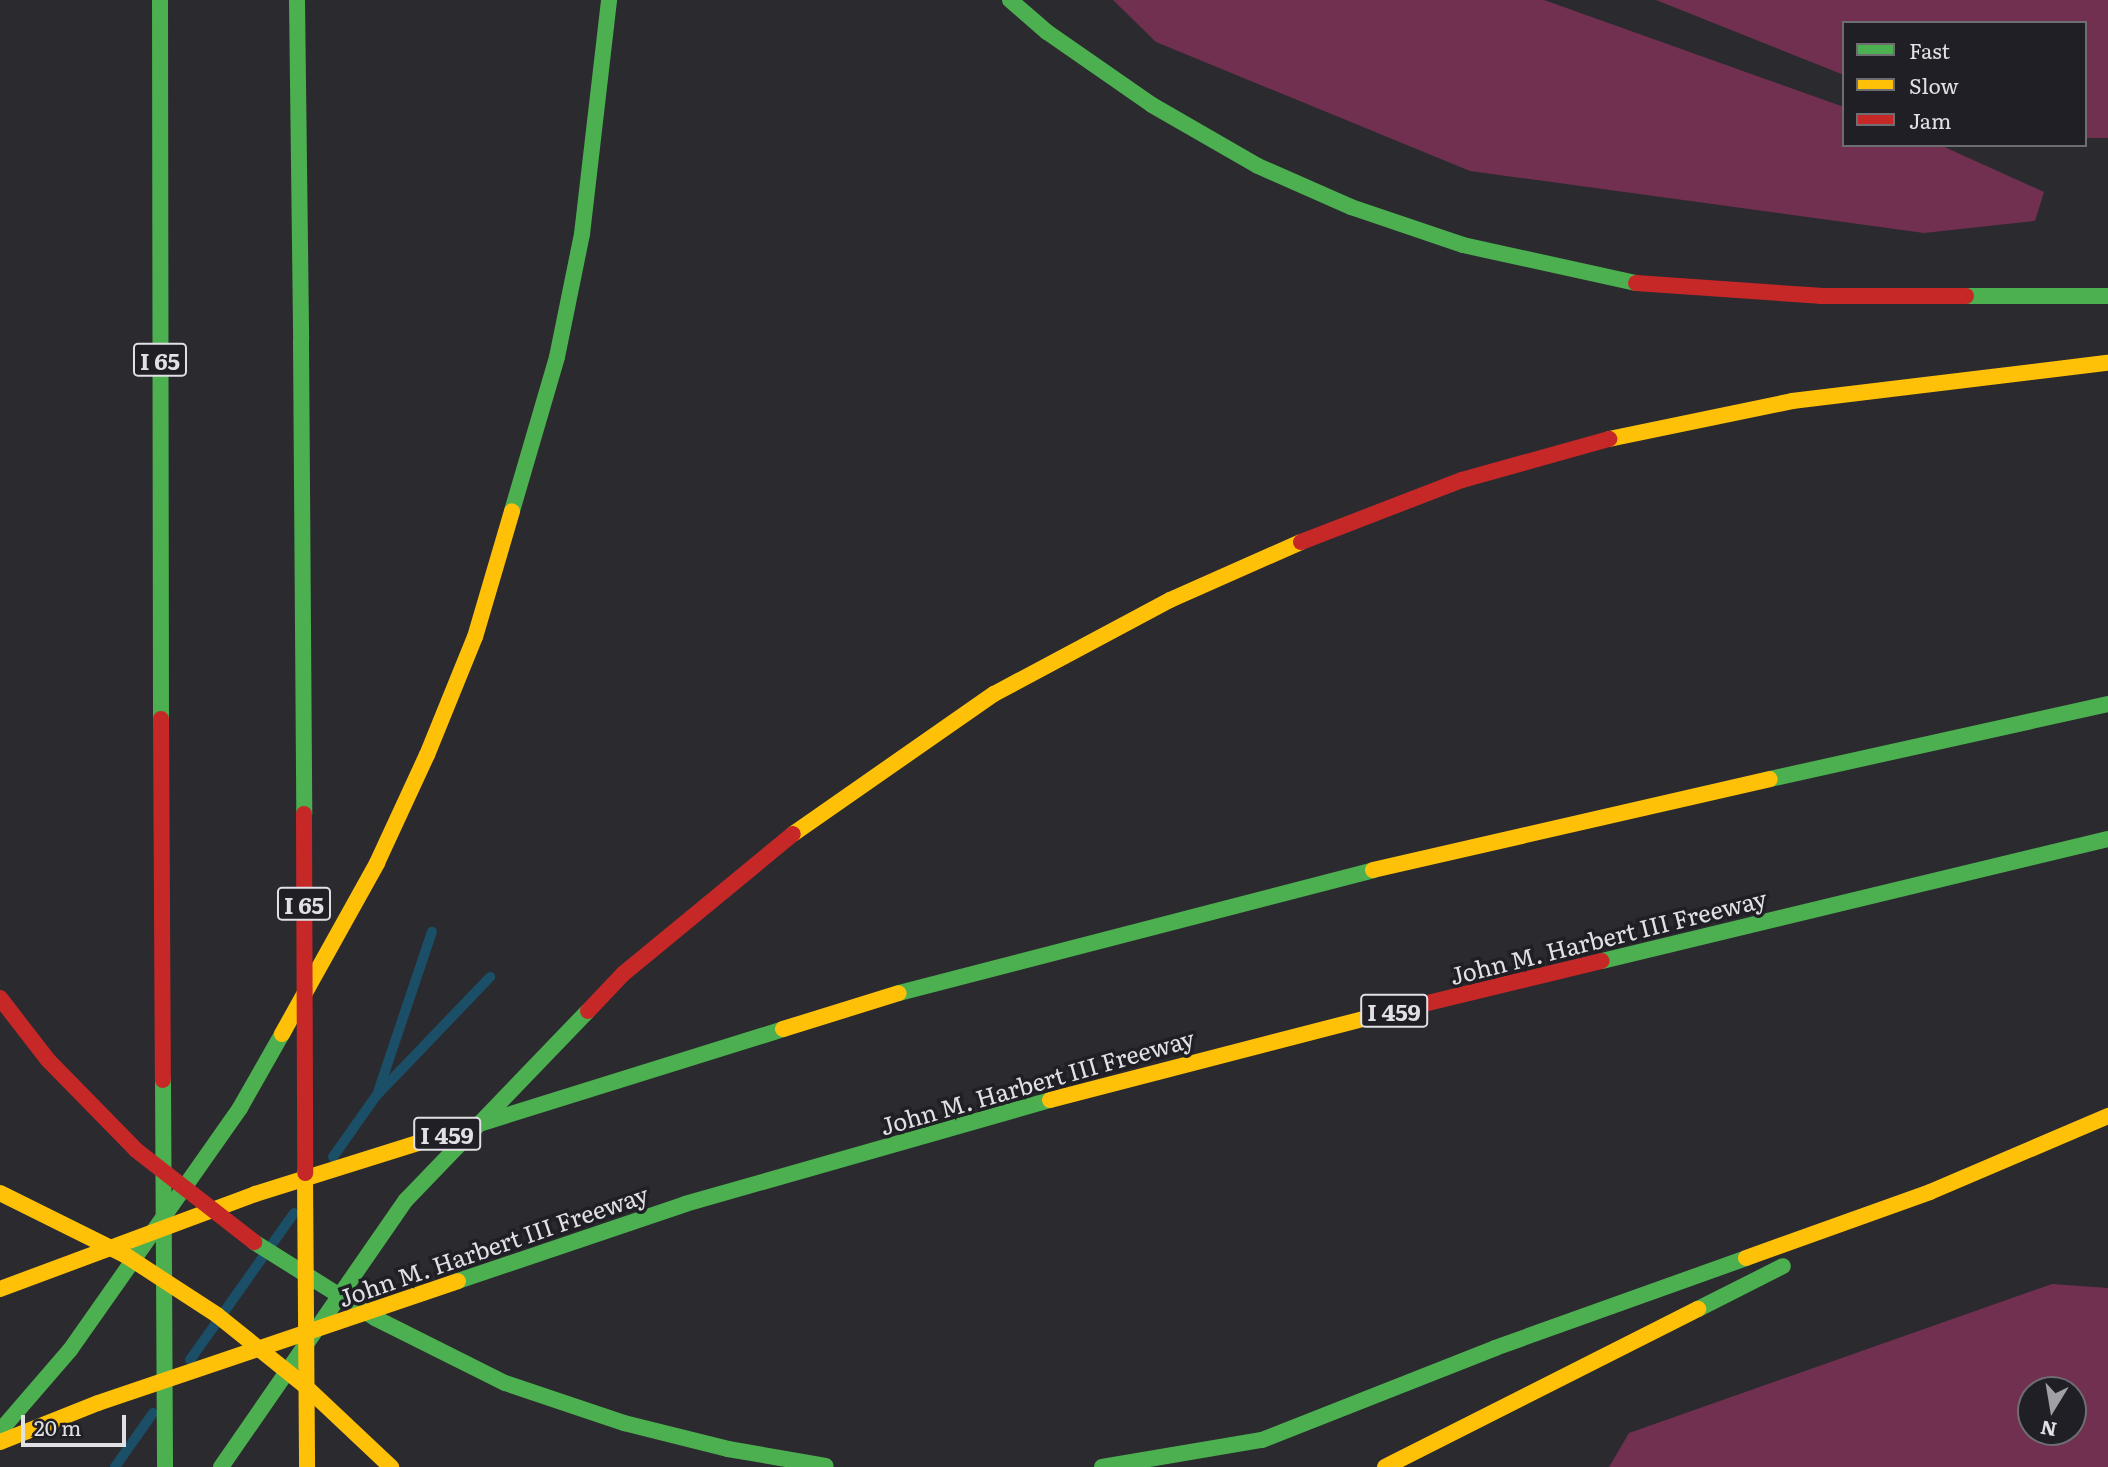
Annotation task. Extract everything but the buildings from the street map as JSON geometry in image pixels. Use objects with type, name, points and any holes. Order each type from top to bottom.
[{"type":"highway","name":"I 65","points":[[160,0],[166,1467]]},
{"type":"highway","name":"I 65","points":[[297,0],[307,1467]]},
{"type":"highway","points":[[0,1431],[70,1350],[240,1108],[377,863],[427,755],[475,637],[557,357],[582,234],[609,0]]},
{"type":"highway","points":[[1010,0],[1047,32],[1152,105],[1258,166],[1351,207],[1463,245],[1625,281],[1727,292],[1820,296],[2108,296]]},
{"type":"highway","points":[[221,1467],[406,1200],[623,974],[763,856],[875,773],[994,694],[1170,600],[1348,521],[1462,480],[1582,445],[1792,401],[2108,363]]},
{"type":"highway","name":"I 459","points":[[0,1289],[256,1194],[899,993],[1469,845],[2108,704]]},
{"type":"highway","name":"John M. Harbert III Freeway","points":[[0,1442],[98,1403],[685,1204],[1176,1064],[2108,839]]},
{"type":"highway","points":[[0,999],[48,1060],[136,1150],[248,1238],[375,1318],[505,1383],[624,1423],[728,1449],[832,1466]]},
{"type":"highway","points":[[1102,1467],[1262,1440],[1495,1348],[1930,1192],[2108,1116]]},
{"type":"highway","points":[[1385,1467],[1930,1192]]},
{"type":"highway","points":[[0,1193],[125,1255],[217,1315],[304,1385],[391,1467]]},
{"type":"shaded area","points":[[1113,0],[1544,0],[1842,106],[1842,147],[1944,147],[2044,192],[2035,221],[1924,233],[1470,171],[1156,42]]},
{"type":"shaded area","points":[[1656,0],[2108,0],[2108,138],[2087,138],[2087,21],[1842,21],[1842,74]]},
{"type":"shaded area","points":[[2052,1284],[2108,1288],[2108,1467],[1609,1467],[1629,1433]]},
{"type":"waterway","points":[[378,1092],[432,932]]},
{"type":"waterway","points":[[333,1157],[376,1096],[490,977]]},
{"type":"waterway","points":[[190,1360],[294,1213]]},
{"type":"waterway","points":[[115,1467],[153,1413]]},
{"type":"traffic: fast","points":[[160,0],[161,719]]},
{"type":"traffic: fast","points":[[297,0],[301,341]]},
{"type":"traffic: fast","points":[[512,511],[557,357],[582,234],[609,0]]},
{"type":"traffic: fast","points":[[1010,0],[1047,32],[1152,105],[1258,166],[1351,207],[1463,245],[1636,283]]},
{"type":"traffic: fast","points":[[1966,296],[2108,296]]},
{"type":"traffic: fast","points":[[301,341],[304,814]]},
{"type":"traffic: fast","points":[[1770,779],[2108,704]]},
{"type":"traffic: fast","points":[[1602,961],[2108,839]]},
{"type":"traffic: fast","points":[[899,993],[1373,870]]},
{"type":"traffic: fast","points":[[221,1467],[406,1200],[588,1011]]},
{"type":"traffic: fast","points":[[450,1133],[783,1029]]},
{"type":"traffic: fast","points":[[0,1431],[70,1350],[240,1108],[282,1034]]},
{"type":"traffic: fast","points":[[163,1080],[165,1467]]},
{"type":"traffic: fast","points":[[685,1204],[1050,1100]]},
{"type":"traffic: fast","points":[[458,1281],[685,1204]]},
{"type":"traffic: fast","points":[[254,1242],[375,1318],[505,1383],[624,1423],[728,1449],[826,1466]]},
{"type":"traffic: fast","points":[[1102,1467],[1262,1440],[1495,1348],[1746,1258]]},
{"type":"traffic: fast","points":[[1698,1309],[1783,1266]]},
{"type":"traffic: slow","points":[[1609,439],[1792,401],[2108,363]]},
{"type":"traffic: slow","points":[[282,1034],[377,863],[427,755],[475,637],[512,511]]},
{"type":"traffic: slow","points":[[793,834],[994,694],[1170,600],[1301,542]]},
{"type":"traffic: slow","points":[[1373,870],[1770,779]]},
{"type":"traffic: slow","points":[[783,1029],[899,993]]},
{"type":"traffic: slow","points":[[1050,1100],[1378,1015]]},
{"type":"traffic: slow","points":[[1746,1258],[1930,1192],[2108,1116]]},
{"type":"traffic: slow","points":[[0,1289],[255,1194],[450,1133]]},
{"type":"traffic: slow","points":[[305,1173],[307,1467]]},
{"type":"traffic: slow","points":[[0,1193],[125,1255],[217,1315],[304,1385],[391,1467]]},
{"type":"traffic: slow","points":[[0,1442],[98,1403],[458,1281]]},
{"type":"traffic: slow","points":[[1385,1467],[1698,1309]]},
{"type":"traffic: jam","points":[[1636,283],[1820,296],[1966,296]]},
{"type":"traffic: jam","points":[[1301,542],[1462,480],[1609,439]]},
{"type":"traffic: jam","points":[[161,719],[163,1080]]},
{"type":"traffic: jam","points":[[304,814],[305,1173]]},
{"type":"traffic: jam","points":[[588,1011],[623,974],[793,834]]},
{"type":"traffic: jam","points":[[1378,1015],[1602,961]]},
{"type":"traffic: jam","points":[[0,998],[48,1060],[136,1150],[254,1242]]}]
